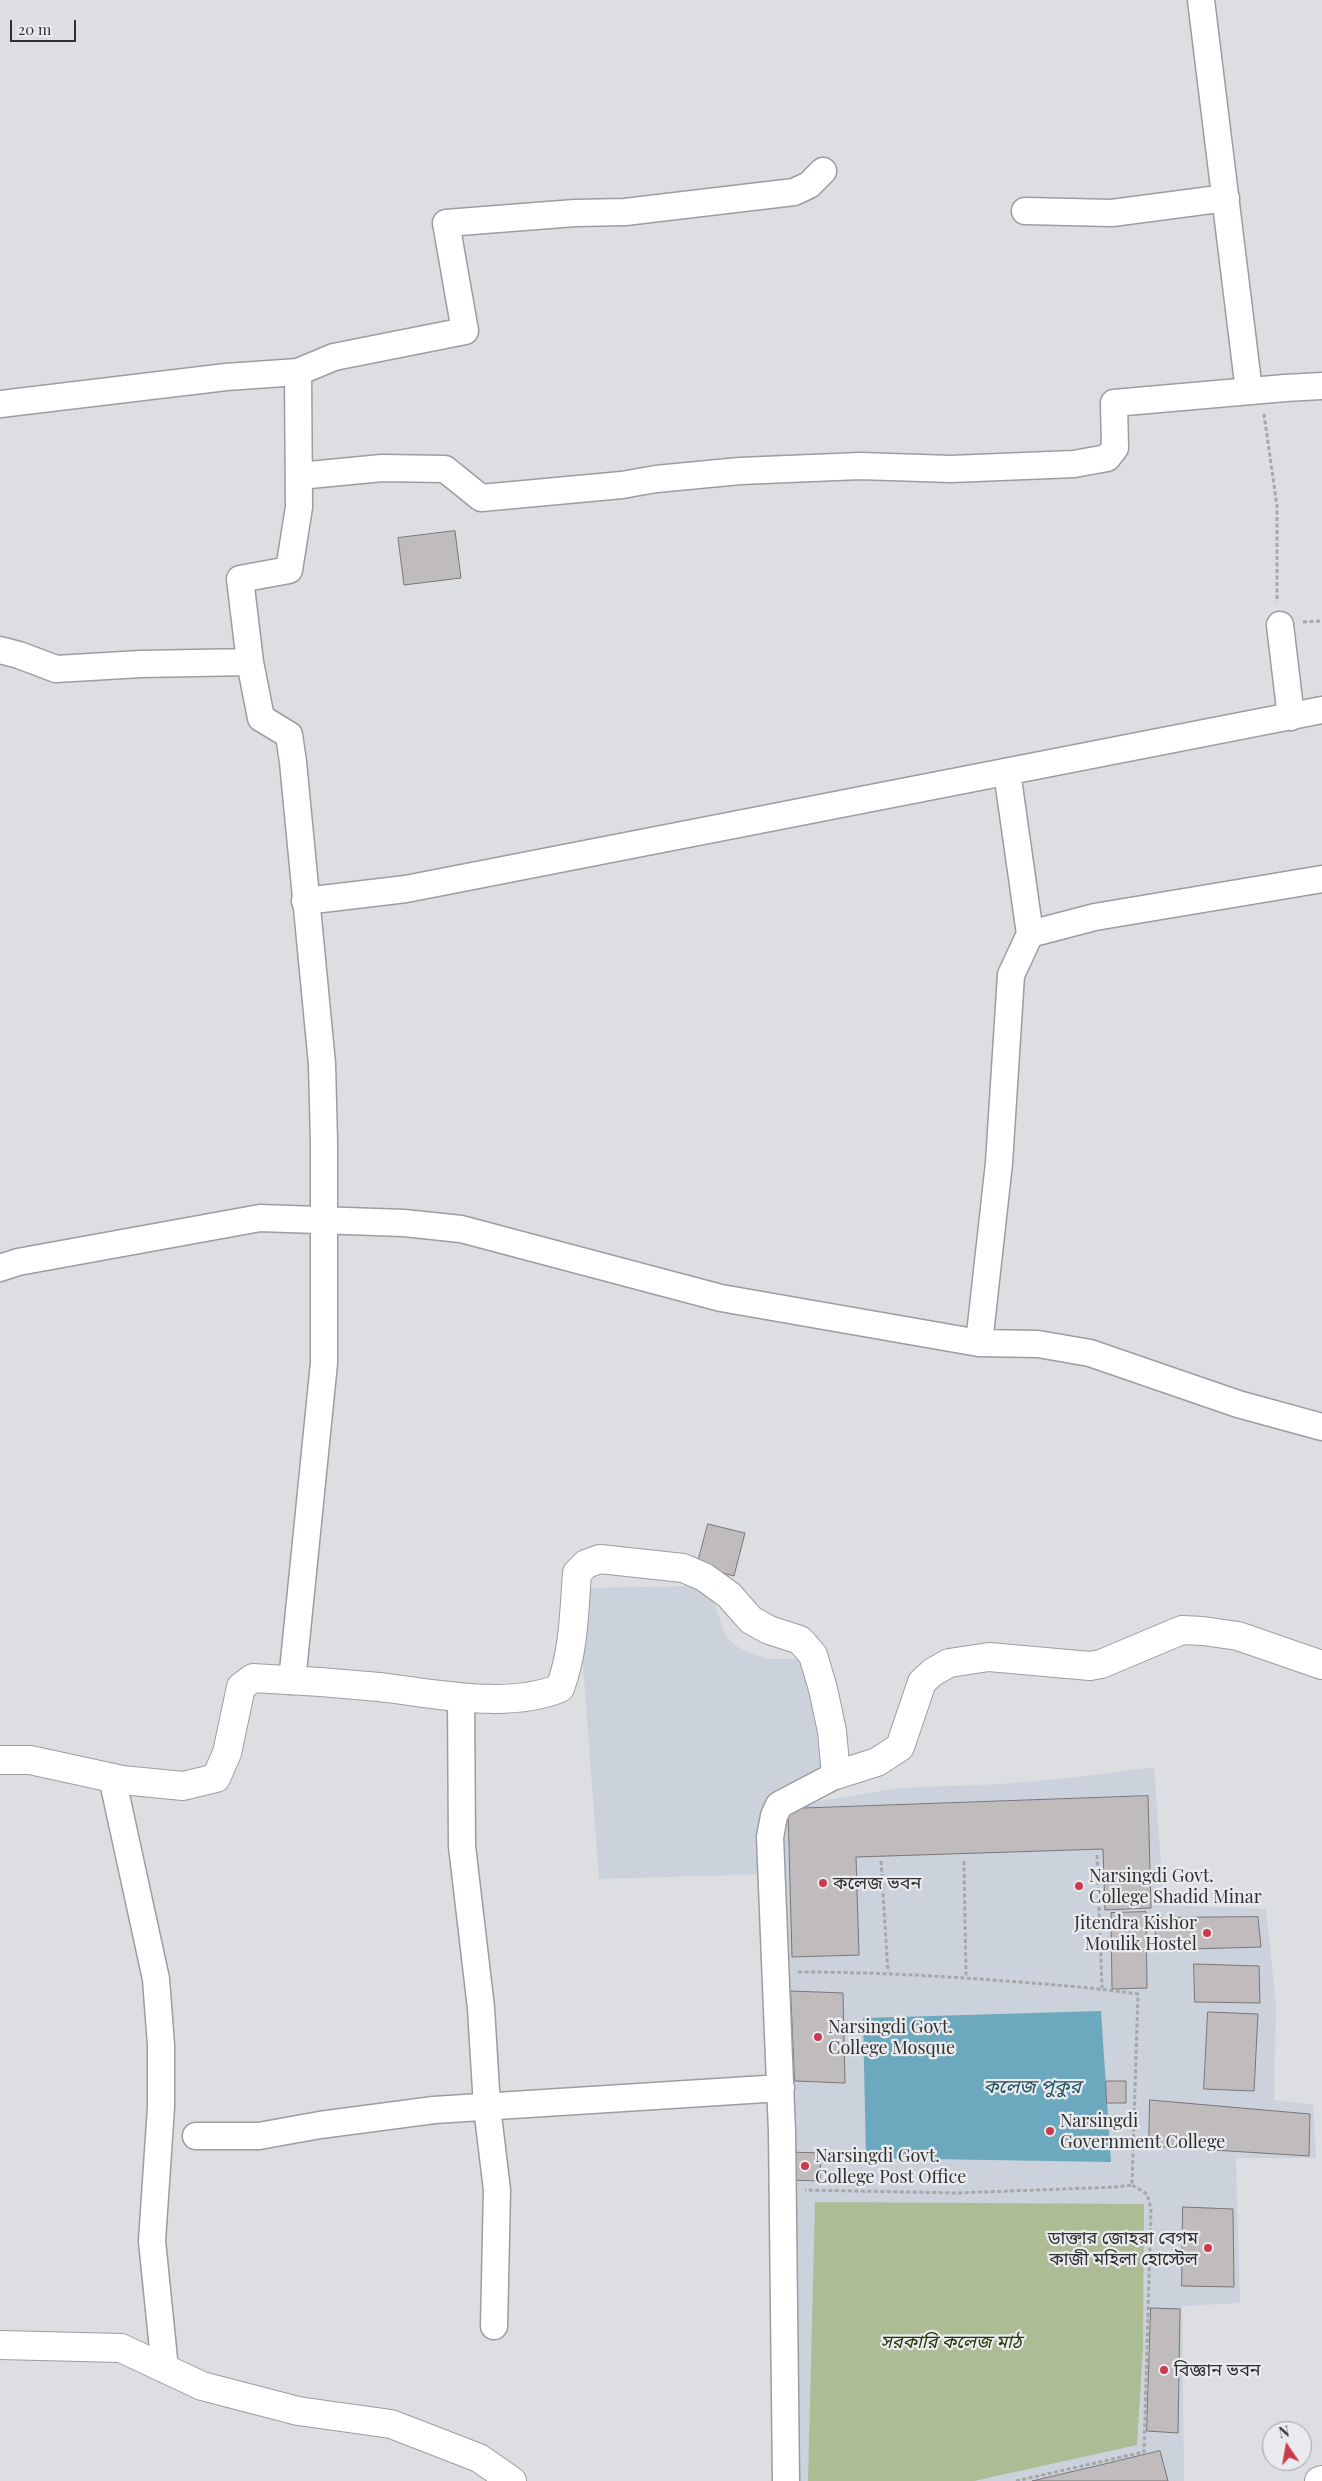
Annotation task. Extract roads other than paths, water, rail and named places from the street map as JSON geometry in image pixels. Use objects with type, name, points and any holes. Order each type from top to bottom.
[{"type":"street","points":[[1201,0],[1226,198],[1254,390]]},
{"type":"street","points":[[0,404],[226,377],[298,372],[334,357],[465,330],[446,223],[575,213],[625,212],[794,192],[808,185],[823,171]]},
{"type":"street","points":[[1025,211],[1112,213],[1226,198]]},
{"type":"street","points":[[292,1680],[324,1363],[322,1064],[305,901],[294,762],[289,735],[261,718],[250,662],[240,579],[289,570],[299,507],[298,372]]},
{"type":"street","points":[[299,476],[382,468],[445,469],[481,498],[622,485],[656,479],[740,471],[860,466],[951,469],[1074,464],[1107,458],[1114,448],[1114,404],[1254,390],[1322,386]]},
{"type":"street","points":[[1280,625],[1291,717]]},
{"type":"street","points":[[0,650],[56,669],[142,664],[250,662]]},
{"type":"street","points":[[305,901],[406,889],[1322,710]]},
{"type":"street","points":[[979,1343],[999,1163],[1011,974],[1030,934],[1007,772]]},
{"type":"street","points":[[1030,934],[1095,917],[1322,879]]},
{"type":"street","points":[[0,1268],[18,1262],[260,1218],[324,1219],[460,1229],[721,1298],[979,1343],[1038,1344],[1090,1353],[1238,1404],[1322,1427]]},
{"type":"street","points":[[0,1760],[30,1760],[112,1777],[183,1786],[216,1778],[227,1753],[241,1687],[253,1678],[378,1687],[460,1698],[540,1696],[560,1688],[567,1668],[571,1648],[577,1573],[586,1564],[600,1559],[683,1568],[704,1577],[729,1595],[751,1620],[769,1630],[800,1640],[813,1655],[832,1730],[836,1775]]},
{"type":"street","points":[[786,2481],[781,2088],[770,1837],[774,1816],[779,1805],[787,1799],[804,1793],[836,1775],[877,1762],[900,1747],[922,1682],[932,1672],[949,1663],[989,1657],[1090,1666],[1182,1630],[1238,1636],[1322,1666]]},
{"type":"street","points":[[460,1698],[462,1846],[481,2008],[487,2107],[497,2190],[494,2326]]},
{"type":"street","points":[[112,1777],[137,1884],[156,1979],[161,2108],[152,2241],[165,2369]]},
{"type":"street","points":[[196,2136],[259,2136],[320,2125],[434,2110],[781,2088]]},
{"type":"street","points":[[0,2345],[121,2348],[202,2386],[298,2411],[391,2424],[479,2458],[512,2481]]},
{"type":"water","name":"কলেজ পুকুর","points":[[1101,2011],[1111,2162],[866,2158],[863,2018]]},
{"type":"place","name":"কলেজ ভবন","points":[[823,1883]]},
{"type":"place","name":"Narsingdi Govt. College Shadid Minar","points":[[1079,1886]]},
{"type":"place","name":"Jitendra Kishor Moulik Hostel","points":[[1207,1933]]},
{"type":"place","name":"Narsingdi Govt. College Mosque","points":[[818,2037]]},
{"type":"place","name":"Narsingdi Government College","points":[[1050,2131]]},
{"type":"place","name":"Narsingdi Govt. College Post Office","points":[[805,2166]]},
{"type":"place","name":"ডাক্তার জোহরা বেগম কাজী মহিলা হোস্টেল","points":[[1208,2248]]},
{"type":"place","name":"বিজ্ঞান ভবন","points":[[1164,2370]]},
{"type":"park label","name":"সরকারি কলেজ মাঠ","points":[[951,2342]]}]
